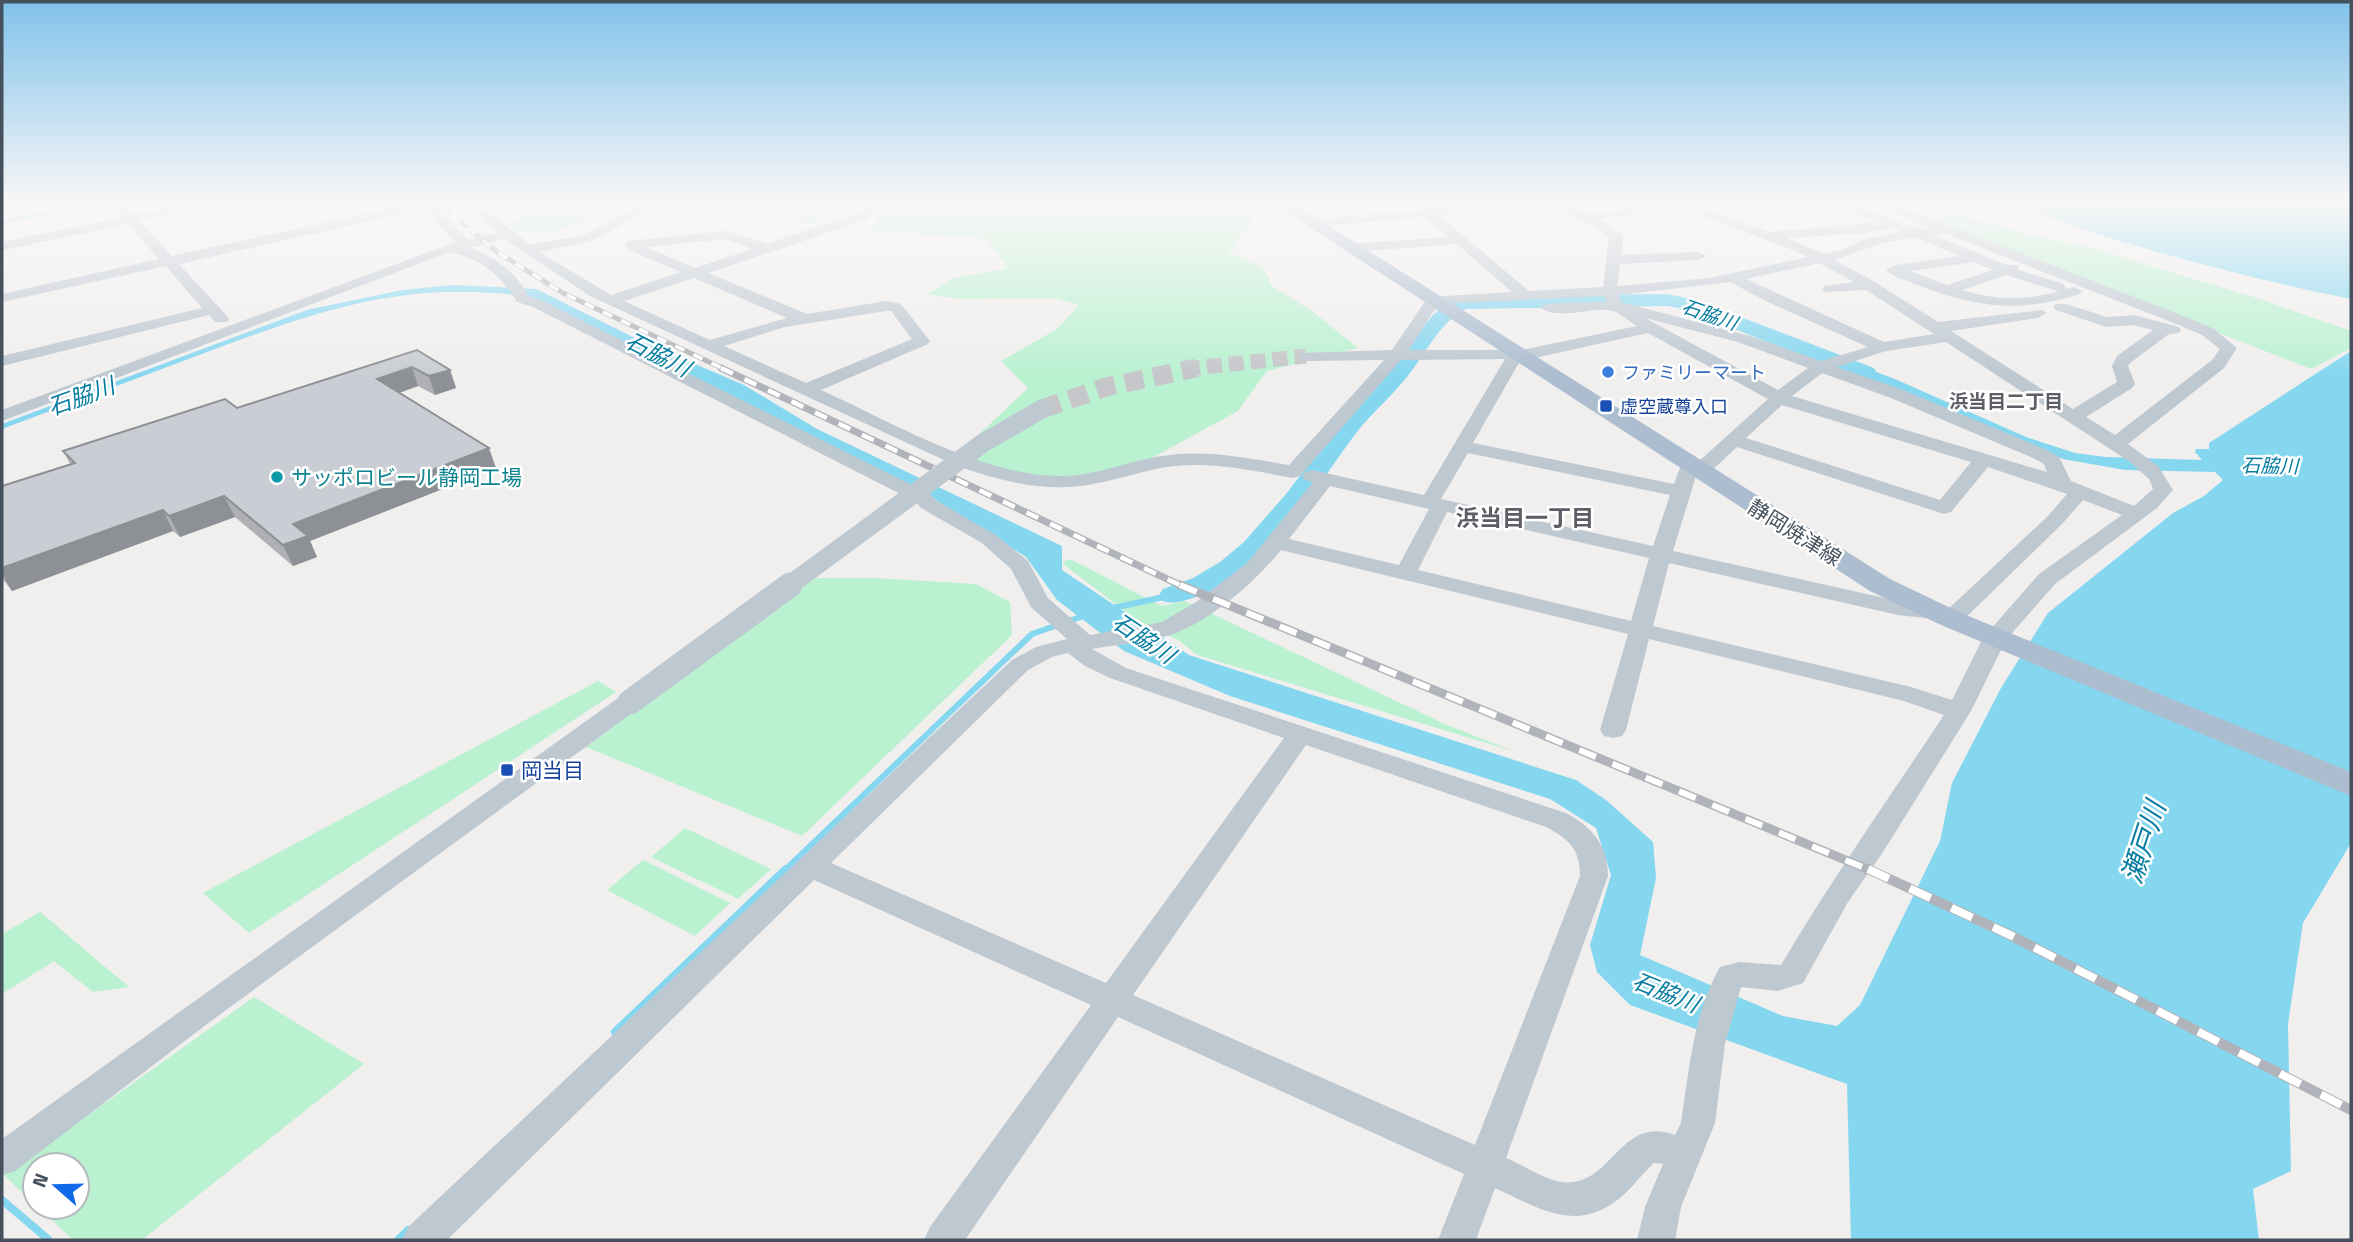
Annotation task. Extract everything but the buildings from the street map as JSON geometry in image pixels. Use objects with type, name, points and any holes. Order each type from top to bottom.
[{"type":"main road","name":"静岡焼津線","points":[[1370,260],[1880,585],[1943,616],[2351,785]]},
{"type":"street","points":[[2,298],[174,260]]},
{"type":"street","points":[[2,416],[420,260]]},
{"type":"street","points":[[484,260],[517,286],[522,299],[551,311],[923,498],[928,504],[989,539],[1020,566],[1040,602],[1093,661],[1118,673],[1556,820],[1582,836],[1595,859],[1594,876],[1457,1240]]},
{"type":"street","points":[[544,260],[611,300],[964,462],[1014,478],[1082,481],[1154,462],[1196,458],[1241,462],[1943,616],[2054,520],[2070,489]]},
{"type":"street","points":[[665,260],[804,319]]},
{"type":"street","points":[[611,300],[732,260]]},
{"type":"street","points":[[1484,260],[1525,295]]},
{"type":"street","points":[[1612,298],[1615,260]]},
{"type":"street","points":[[1446,308],[1583,309],[1612,298],[1743,276],[1808,260]]},
{"type":"street","points":[[1656,1240],[1663,1208],[1698,1123],[1709,1044],[1731,976],[1741,973],[1778,979],[1792,974],[1838,894],[1873,845],[1959,711],[1988,657],[2047,579],[2137,514],[2163,490],[2162,483],[2153,473],[2124,450],[1904,306],[1825,260]]},
{"type":"street","points":[[1855,276],[1963,260]]},
{"type":"street","points":[[1981,260],[2074,292],[2150,314],[2196,332],[2206,340]]},
{"type":"street","points":[[2027,260],[2185,321],[2208,332],[2229,348]]},
{"type":"street","points":[[169,261],[233,331]]},
{"type":"street","points":[[1727,262],[1773,299],[1882,347]]},
{"type":"street","points":[[1904,306],[1930,303],[2006,270],[2035,263]]},
{"type":"street","points":[[1894,270],[1954,293],[1990,302],[2045,301],[2090,284]]},
{"type":"street","points":[[1829,289],[1870,285]]},
{"type":"street","points":[[1293,472],[1400,356],[1416,330],[1446,308],[1525,295],[1612,298],[1828,363],[2052,461],[2070,489]]},
{"type":"street","points":[[1612,298],[1651,328],[1779,398],[1983,460],[2137,514]]},
{"type":"street","points":[[2045,301],[2106,322],[2134,320],[2229,348]]},
{"type":"street","points":[[710,345],[783,323],[886,306],[896,307],[922,341],[808,389]]},
{"type":"street","points":[[1613,730],[1661,554],[1681,491],[1695,468],[1734,440],[1779,398],[1828,363],[1944,332],[2061,307]]},
{"type":"street","points":[[2,361],[212,310]]},
{"type":"street","points":[[1306,356],[1517,355],[1651,328]]},
{"type":"street","points":[[2074,416],[2126,384],[2120,366],[2123,360],[2166,328]]},
{"type":"street","points":[[2124,450],[2218,364],[2229,348]]},
{"type":"street","points":[[1406,573],[1461,446],[1517,355]]},
{"type":"street","points":[[2,1159],[196,1014],[630,702],[983,443],[1042,410]]},
{"type":"street","points":[[1940,447],[1962,421]]},
{"type":"street","points":[[1734,440],[1944,508],[1983,460]]},
{"type":"street","points":[[1461,446],[1681,491]]},
{"type":"street","points":[[421,1240],[1020,665],[1071,634],[1169,628],[1204,607],[1255,568],[1325,480]]},
{"type":"street","points":[[1275,542],[1911,695],[1959,711]]},
{"type":"street","points":[[943,1240],[1300,734]]},
{"type":"street","points":[[810,866],[1559,1199],[1578,1200],[1608,1186],[1648,1147],[1667,1148],[1685,1158]]},
{"type":"green space","points":[[1002,260],[1245,260],[1264,268],[1272,286],[1312,311],[1358,348],[1267,371],[1238,411],[1146,461],[1080,477],[1005,474],[975,460],[974,439],[1028,388],[1001,361],[1057,329],[1079,305],[1055,298],[960,299],[928,294],[954,278],[1008,268]]},
{"type":"green space","points":[[2034,260],[2131,260],[2260,299],[2351,331],[2351,348],[2311,369]]},
{"type":"green space","points":[[1070,559],[1162,606],[1185,601],[1447,725],[1516,752],[1197,655],[1180,641],[1135,619],[1062,563]]},
{"type":"green space","points":[[814,578],[874,578],[976,584],[1010,602],[1012,635],[802,836],[586,747]]},
{"type":"green space","points":[[598,681],[616,692],[249,933],[203,893]]},
{"type":"green space","points":[[685,828],[771,869],[738,899],[651,857]]},
{"type":"green space","points":[[643,860],[730,903],[695,936],[607,890]]},
{"type":"green space","points":[[40,912],[129,987],[93,992],[54,961],[2,994],[2,934]]},
{"type":"green space","points":[[254,997],[364,1064],[142,1240],[73,1240],[53,1221],[91,1221],[91,1151],[38,1151]]},
{"type":"green space","points":[[21,1163],[21,1191],[4,1175]]},
{"type":"water","points":[[2188,260],[2351,260],[2351,299]]},
{"type":"water","name":"瀬戸川","points":[[454,285],[536,289],[639,340],[744,385],[817,429],[1062,546],[1062,570],[1189,655],[1576,780],[1606,800],[1653,842],[1656,878],[1640,955],[1783,1016],[1837,1026],[1860,1005],[1940,841],[1952,783],[2001,688],[2048,613],[2173,513],[2204,496],[2223,480],[2215,472],[2125,470],[2063,459],[1830,365],[1844,360],[1895,379],[2026,437],[2075,453],[2106,457],[2202,460],[2195,452],[2196,449],[2209,449],[2209,443],[2351,351],[2351,843],[2303,923],[2288,1024],[2291,1171],[2253,1189],[2259,1240],[1851,1240],[1847,1084],[1630,1005],[1597,972],[1590,945],[1611,875],[1596,828],[1550,799],[1230,696],[1124,651],[1057,600],[1026,557],[931,497],[532,297],[484,292],[440,292],[357,304],[277,327],[2,429],[2,424],[307,310],[402,290]]},
{"type":"waterway","name":"石脇川","points":[[1173,595],[1203,584],[1230,568],[1254,548],[1296,499],[1353,422],[1392,381],[1447,312],[1460,304],[1476,301],[1667,300],[1689,304],[1866,373]]},
{"type":"waterway","points":[[1113,608],[1173,595]]},
{"type":"waterway","points":[[784,871],[1032,634],[1086,615]]},
{"type":"waterway","points":[[615,1032],[786,869]]},
{"type":"waterway","points":[[2,1200],[49,1240]]},
{"type":"waterway","points":[[398,1240],[408,1230]]},
{"type":"tunnel","points":[[1185,369],[1306,356]]},
{"type":"tunnel","points":[[1042,409],[1106,387],[1196,368]]},
{"type":"railway","points":[[510,260],[563,293],[724,369]]},
{"type":"railway","points":[[721,368],[1184,587]]},
{"type":"railway","points":[[1180,585],[1872,871]]},
{"type":"railway","points":[[1868,869],[2012,936],[2351,1110]]},
{"type":"place","name":"ファミリーマート","points":[[1608,372]]},
{"type":"place","name":"虚空蔵尊入口","points":[[1606,406]]},
{"type":"place","name":"サッポロビール静岡工場","points":[[277,477]]},
{"type":"place","name":"岡当目","points":[[507,770]]},
{"type":"district","name":"浜当目二丁目","points":[[2006,400]]},
{"type":"district","name":"浜当目一丁目","points":[[1525,517]]}]
